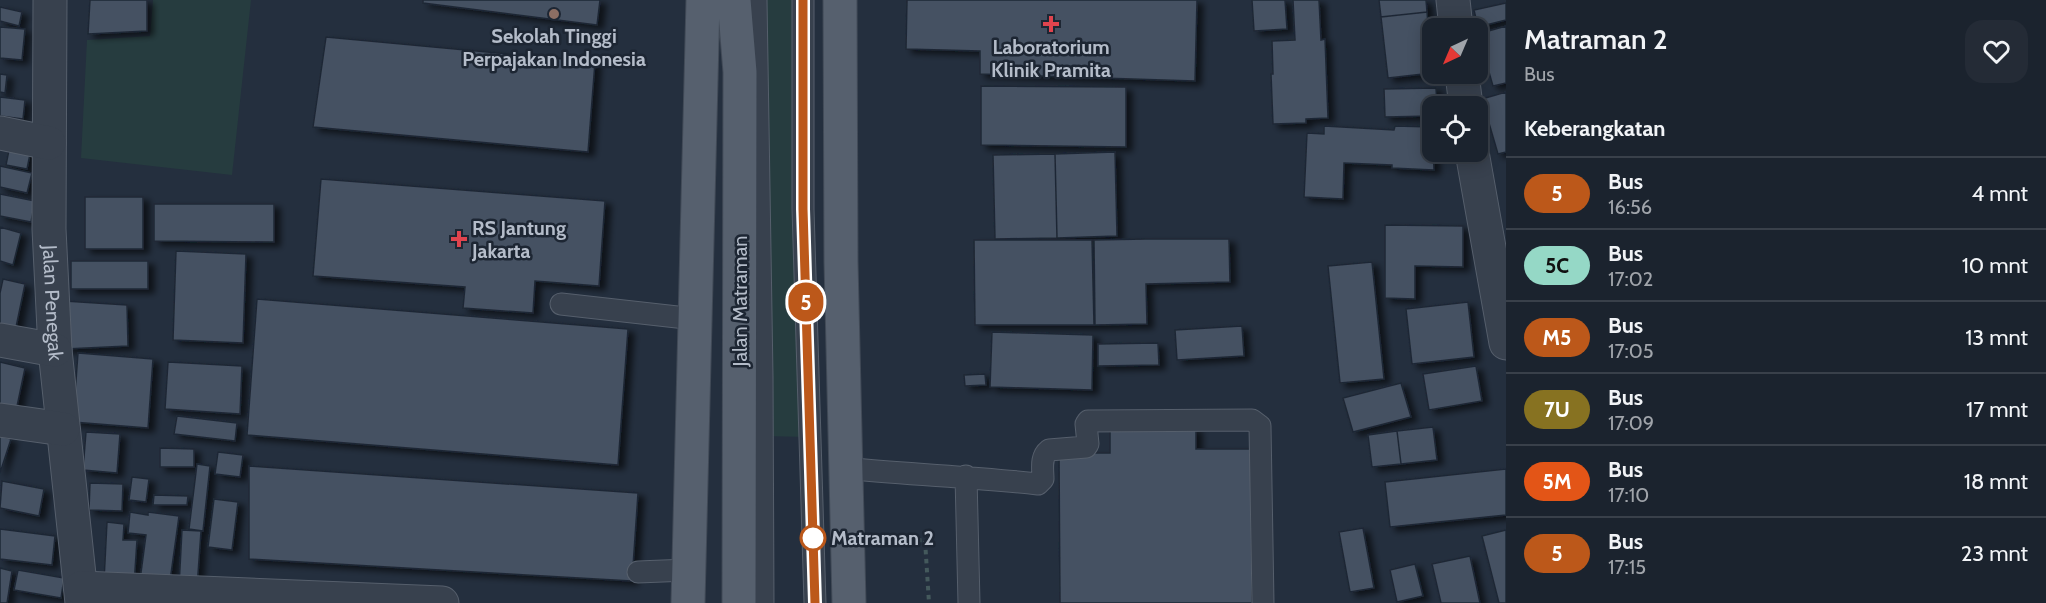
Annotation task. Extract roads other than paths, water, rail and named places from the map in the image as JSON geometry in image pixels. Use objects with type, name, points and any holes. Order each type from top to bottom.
[{"type":"main road","points":[[688,603],[703,0]]},
{"type":"main road","name":"Jalan Matraman","points":[[734,0],[740,72],[739,603]]},
{"type":"main road","points":[[840,0],[841,262],[849,603]]},
{"type":"main road","points":[[852,0],[850,185],[858,603]]},
{"type":"street","name":"Jalan Penegak","points":[[50,0],[49,229],[55,350],[82,595]]},
{"type":"street","points":[[1453,0],[1455,18]]},
{"type":"street","points":[[0,133],[49,143]]},
{"type":"street","points":[[1475,162],[1498,252],[1506,343]]},
{"type":"street","points":[[0,340],[55,350]]},
{"type":"street","points":[[0,420],[63,429]]},
{"type":"street","points":[[82,595],[442,603]]},
{"type":"lane","points":[[756,0],[763,603]]},
{"type":"lane","points":[[803,0],[803,209],[815,603]]},
{"type":"lane","points":[[561,304],[695,319]]},
{"type":"lane","points":[[855,469],[966,476],[1041,484],[1043,459],[1046,452],[1086,447],[1088,444],[1086,424],[1088,422],[1252,420],[1260,426],[1263,603]]},
{"type":"lane","points":[[966,476],[969,603]]},
{"type":"lane","points":[[638,572],[688,570]]},
{"type":"place","name":"Sekolah Tinggi Perpajakan Indonesia","points":[[554,14]]},
{"type":"place","name":"Laboratorium Klinik Pramita","points":[[1051,24]]},
{"type":"place","name":"RS Jantung Jakarta","points":[[459,239]]},
{"type":"place","name":"Matraman 2","points":[[813,538]]}]
